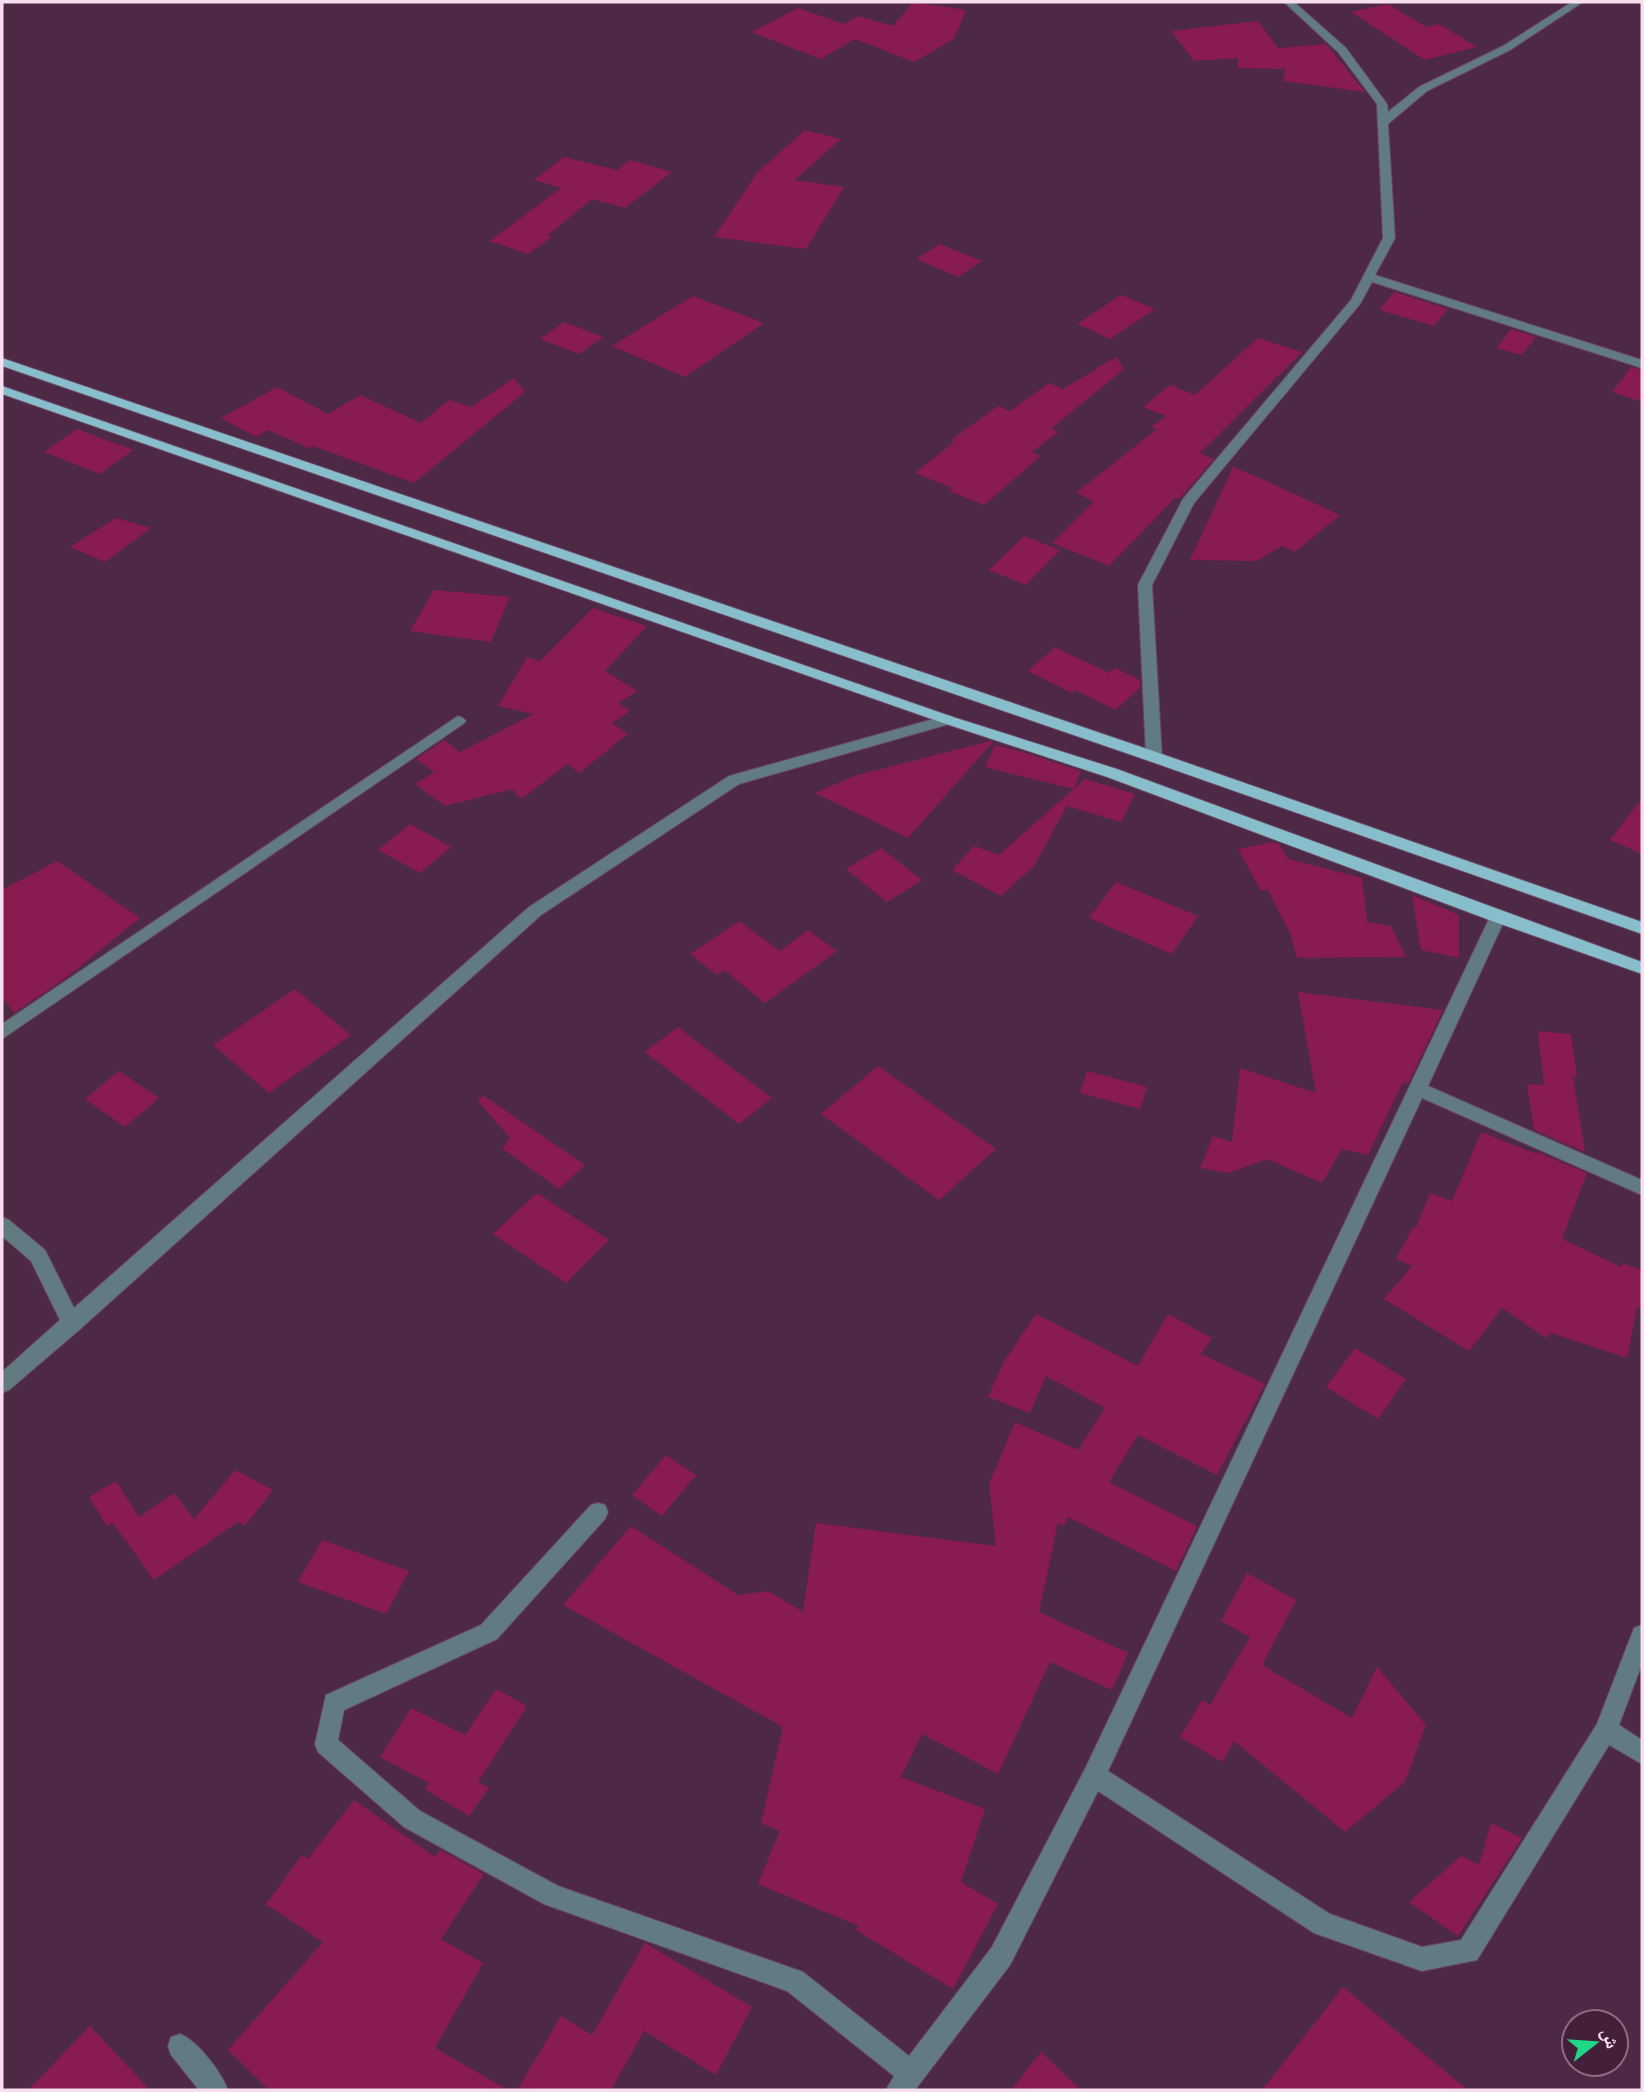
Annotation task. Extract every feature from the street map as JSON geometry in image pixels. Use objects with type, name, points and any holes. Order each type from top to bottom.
[{"type":"main road","points":[[2,362],[1154,757],[1642,928]]},
{"type":"main road","points":[[2,390],[878,696],[1112,773],[1642,968]]},
{"type":"main road","points":[[878,696],[896,668]]},
{"type":"street","points":[[1154,757],[1145,585],[1188,502],[1356,301],[1389,238],[1382,104],[1342,50],[1289,2]]},
{"type":"street","points":[[1383,123],[1402,102],[1433,81],[1496,54],[1578,2]]},
{"type":"street","points":[[1368,277],[1642,364]]},
{"type":"street","points":[[2,1384],[535,911],[734,780],[948,720]]},
{"type":"street","points":[[2,1032],[458,721]]},
{"type":"street","points":[[598,1512],[489,1632],[334,1703],[326,1744],[412,1819],[552,1896],[794,1981],[905,2082],[1001,1956],[1094,1775],[1498,917]]},
{"type":"street","points":[[1418,1089],[1642,1188]]},
{"type":"street","points":[[2,1225],[38,1256],[72,1324]]},
{"type":"street","points":[[1094,1775],[1323,1924],[1422,1959],[1468,1951],[1606,1730],[1642,1635]]},
{"type":"street","points":[[1606,1730],[1642,1753]]},
{"type":"street","points":[[180,2046],[215,2090]]},
{"type":"building","points":[[913,2],[966,10],[954,39],[914,62],[855,39],[821,59],[751,32],[798,8],[844,24],[858,16],[893,26]]},
{"type":"building","points":[[1388,4],[1426,27],[1439,24],[1477,47],[1425,60],[1351,12]]},
{"type":"building","points":[[1258,21],[1278,48],[1326,44],[1365,92],[1283,81],[1286,69],[1238,68],[1238,58],[1194,61],[1171,31]]},
{"type":"building","points":[[805,130],[841,139],[795,180],[844,187],[806,249],[714,237],[757,173]]},
{"type":"building","points":[[564,157],[617,170],[630,160],[672,172],[625,208],[592,199],[547,236],[552,237],[528,254],[490,241],[561,188],[534,180]]},
{"type":"building","points":[[940,244],[982,261],[958,277],[916,259]]},
{"type":"building","points":[[1394,292],[1448,309],[1434,326],[1379,310]]},
{"type":"building","points":[[1121,295],[1155,309],[1110,339],[1077,324]]},
{"type":"building","points":[[693,296],[764,323],[685,377],[612,346]]},
{"type":"building","points":[[564,322],[603,337],[579,354],[540,339]]},
{"type":"building","points":[[1511,329],[1536,337],[1522,355],[1497,348]]},
{"type":"building","points":[[1258,338],[1302,352],[1200,453],[1214,459],[1180,498],[1176,497],[1109,566],[1052,543],[1094,501],[1076,493],[1157,429],[1151,427],[1166,416],[1143,407],[1170,385],[1195,395]]},
{"type":"building","points":[[1116,357],[1124,369],[1051,429],[1058,432],[1032,452],[1041,456],[984,505],[949,491],[953,488],[915,473],[954,442],[951,440],[998,406],[1010,411],[1049,383],[1063,389]]},
{"type":"building","points":[[1631,367],[1642,370],[1642,402],[1612,392]]},
{"type":"building","points":[[514,378],[525,392],[414,483],[313,446],[309,448],[268,430],[256,437],[221,418],[277,387],[328,414],[360,395],[421,423],[449,400],[471,407]]},
{"type":"building","points":[[77,429],[133,450],[100,474],[44,452]]},
{"type":"building","points":[[1233,467],[1340,515],[1295,552],[1282,546],[1257,561],[1190,560]]},
{"type":"building","points":[[116,518],[151,528],[105,562],[70,547]]},
{"type":"building","points":[[1024,536],[1060,550],[1026,585],[989,570]]},
{"type":"building","points":[[434,590],[510,597],[491,642],[410,631]]},
{"type":"building","points":[[593,608],[647,626],[605,671],[637,691],[618,703],[630,711],[612,723],[628,734],[579,773],[568,764],[521,799],[512,789],[445,806],[415,784],[434,772],[416,759],[444,740],[460,752],[534,714],[498,706],[527,657],[540,661]]},
{"type":"building","points":[[1055,647],[1109,673],[1115,668],[1140,680],[1140,688],[1115,710],[1028,671]]},
{"type":"building","points":[[993,742],[908,838],[815,793],[854,776]]},
{"type":"building","points":[[995,745],[1081,771],[1074,789],[985,767]]},
{"type":"building","points":[[1085,779],[1135,794],[1121,822],[1067,806],[1034,866],[1001,896],[952,870],[974,846],[999,855]]},
{"type":"building","points":[[1642,798],[1642,854],[1610,840]]},
{"type":"building","points":[[410,824],[451,847],[420,873],[378,850]]},
{"type":"building","points":[[1273,842],[1279,844],[1288,859],[1362,878],[1367,922],[1391,926],[1406,957],[1297,958],[1289,931],[1267,889],[1261,891],[1238,849]]},
{"type":"building","points":[[881,848],[922,880],[887,902],[846,869]]},
{"type":"building","points":[[57,861],[140,918],[67,977],[14,1013],[2,997],[2,890]]},
{"type":"building","points":[[1116,882],[1198,916],[1172,954],[1089,918]]},
{"type":"building","points":[[1412,895],[1459,915],[1459,958],[1421,950]]},
{"type":"building","points":[[739,921],[780,951],[808,930],[837,951],[765,1003],[724,970],[717,975],[690,954]]},
{"type":"building","points":[[295,989],[351,1035],[269,1093],[213,1045]]},
{"type":"building","points":[[1298,992],[1443,1010],[1408,1084],[1403,1082],[1368,1155],[1342,1149],[1322,1183],[1267,1159],[1229,1173],[1200,1168],[1213,1136],[1232,1142],[1240,1068],[1316,1093]]},
{"type":"building","points":[[678,1027],[772,1098],[739,1124],[645,1052]]},
{"type":"building","points":[[1538,1031],[1571,1034],[1577,1077],[1573,1077],[1585,1152],[1534,1130],[1527,1084],[1544,1085]]},
{"type":"building","points":[[878,1066],[996,1149],[939,1200],[821,1114]]},
{"type":"building","points":[[119,1071],[159,1098],[125,1127],[85,1099]]},
{"type":"building","points":[[1087,1071],[1147,1087],[1140,1109],[1080,1093]]},
{"type":"building","points":[[483,1095],[585,1165],[559,1189],[502,1148],[510,1138],[478,1101]]},
{"type":"building","points":[[1481,1132],[1587,1173],[1562,1239],[1621,1267],[1622,1263],[1642,1270],[1642,1309],[1637,1307],[1627,1358],[1551,1333],[1546,1338],[1502,1308],[1469,1351],[1384,1299],[1412,1266],[1396,1259],[1413,1227],[1416,1228],[1430,1193],[1452,1201]]},
{"type":"building","points":[[537,1193],[609,1240],[566,1283],[493,1234]]},
{"type":"building","points":[[1036,1314],[1138,1366],[1168,1314],[1212,1338],[1201,1354],[1265,1384],[1217,1475],[1138,1435],[1109,1482],[1197,1526],[1176,1571],[1068,1517],[1064,1526],[1058,1523],[1039,1612],[1128,1653],[1112,1690],[1050,1662],[998,1774],[922,1734],[901,1777],[985,1809],[961,1882],[998,1904],[953,1989],[856,1930],[859,1926],[758,1884],[780,1831],[761,1823],[783,1727],[563,1605],[631,1526],[738,1595],[768,1591],[803,1612],[816,1523],[996,1546],[989,1484],[1015,1422],[1078,1450],[1105,1408],[1046,1376],[1030,1413],[988,1397],[1003,1363]]},
{"type":"building","points":[[1355,1348],[1406,1379],[1378,1419],[1326,1387]]},
{"type":"building","points":[[666,1455],[696,1475],[662,1516],[632,1495]]},
{"type":"building","points":[[235,1470],[273,1490],[245,1526],[238,1522],[154,1580],[113,1523],[107,1526],[89,1497],[116,1481],[139,1517],[174,1493],[194,1519]]},
{"type":"building","points":[[322,1540],[409,1571],[386,1614],[298,1582]]},
{"type":"building","points":[[1247,1573],[1296,1600],[1262,1665],[1352,1718],[1377,1667],[1426,1725],[1405,1782],[1345,1832],[1234,1741],[1222,1762],[1180,1737],[1202,1700],[1210,1705],[1250,1637],[1221,1621]]},
{"type":"building","points":[[496,1689],[527,1706],[478,1782],[489,1788],[469,1816],[425,1789],[429,1783],[380,1757],[411,1708],[465,1735]]},
{"type":"building","points":[[354,1800],[435,1857],[440,1850],[484,1874],[441,1939],[483,1963],[435,2048],[508,2090],[269,2090],[228,2050],[323,1942],[266,1904],[302,1855],[308,1859]]},
{"type":"building","points":[[1491,1823],[1522,1838],[1458,1936],[1409,1902],[1461,1856],[1479,1865]]},
{"type":"building","points":[[645,1943],[752,2007],[716,2075],[644,2031],[611,2090],[517,2090],[561,2016],[592,2035]]},
{"type":"building","points":[[1343,1987],[1468,2090],[1262,2090]]},
{"type":"building","points":[[90,2026],[150,2090],[28,2090]]},
{"type":"building","points":[[1041,2052],[1081,2090],[1011,2090]]}]
